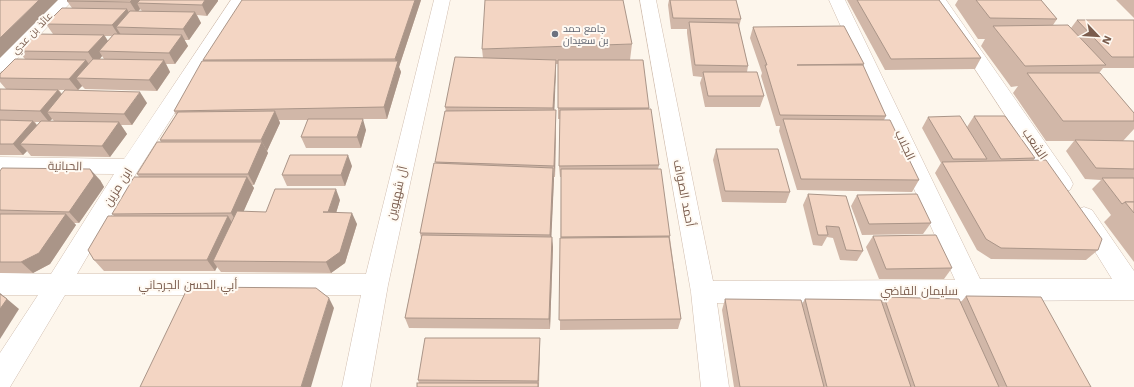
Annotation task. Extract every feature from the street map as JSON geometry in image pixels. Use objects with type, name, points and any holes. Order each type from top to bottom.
[{"type":"street","name":"عائذ بن عدي","points":[[0,66],[65,0]]},
{"type":"street","name":"ابن مزين","points":[[0,378],[130,167],[240,0]]},
{"type":"street","name":"آل شهيوين","points":[[356,387],[376,285],[442,0]]},
{"type":"street","name":"أحمد الصواف","points":[[648,0],[703,292],[715,387]]},
{"type":"street","name":"الجلاب","points":[[837,0],[973,291]]},
{"type":"street","name":"الشعب","points":[[938,0],[1133,289]]},
{"type":"street","name":"الحبانية","points":[[0,165],[130,167]]},
{"type":"street","name":"أبي الحسن الجرجاني","points":[[0,284],[376,285]]},
{"type":"street","name":"سليمان القاضي","points":[[703,292],[1133,289]]},
{"type":"building","points":[[0,0],[39,0],[0,38]]},
{"type":"building","points":[[132,0],[130,2],[67,1]]},
{"type":"building","points":[[140,0],[205,0],[202,5],[137,3]]},
{"type":"building","points":[[242,0],[415,0],[395,59],[203,60]]},
{"type":"building","name":"جامع حمد بن سعيدان","points":[[485,0],[623,0],[632,44],[482,49]]},
{"type":"building","points":[[670,0],[736,0],[741,19],[673,18]]},
{"type":"building","points":[[857,0],[939,0],[981,58],[891,59]]},
{"type":"building","points":[[976,0],[1041,0],[1057,19],[990,18]]},
{"type":"building","points":[[62,8],[127,9],[112,25],[46,24]]},
{"type":"building","points":[[130,11],[195,12],[183,29],[116,27]]},
{"type":"building","points":[[1077,20],[1134,20],[1134,57],[1112,57]]},
{"type":"building","points":[[689,22],[738,23],[748,66],[695,65]]},
{"type":"building","points":[[1068,25],[1106,65],[1025,66],[993,26]]},
{"type":"building","points":[[844,26],[864,64],[797,65],[863,65],[886,116],[780,115],[765,65],[767,65],[753,27]]},
{"type":"building","points":[[36,34],[104,35],[88,52],[18,51]]},
{"type":"building","points":[[114,34],[182,35],[169,53],[99,51]]},
{"type":"building","points":[[455,57],[556,60],[553,108],[445,107]]},
{"type":"building","points":[[15,59],[86,60],[69,79],[0,78],[0,74]]},
{"type":"building","points":[[93,59],[164,60],[149,80],[76,78]]},
{"type":"building","points":[[558,60],[643,60],[649,108],[558,108]]},
{"type":"building","points":[[202,61],[398,61],[384,107],[174,111]]},
{"type":"building","points":[[703,72],[757,72],[764,96],[708,96]]},
{"type":"building","points":[[1027,73],[1100,73],[1134,113],[1134,121],[1063,121]]},
{"type":"building","points":[[0,89],[58,90],[40,111],[0,110]]},
{"type":"building","points":[[65,90],[140,92],[124,114],[47,112]]},
{"type":"building","points":[[651,109],[659,165],[559,166],[560,110]]},
{"type":"building","points":[[556,110],[554,166],[435,162],[445,111]]},
{"type":"building","points":[[275,111],[261,140],[160,140],[178,112]]},
{"type":"building","points":[[960,116],[987,159],[953,159],[928,117]]},
{"type":"building","points":[[974,116],[1005,116],[1035,158],[1001,159]]},
{"type":"building","points":[[308,119],[363,119],[357,137],[301,137]]},
{"type":"building","points":[[783,119],[890,120],[919,180],[801,179]]},
{"type":"building","points":[[0,120],[33,121],[13,144],[0,144]]},
{"type":"building","points":[[41,121],[119,122],[102,146],[20,144]]},
{"type":"building","points":[[1075,140],[1134,141],[1134,169],[1096,168]]},
{"type":"building","points":[[157,142],[262,142],[248,174],[137,174]]},
{"type":"building","points":[[716,149],[778,149],[790,192],[725,191]]},
{"type":"building","points":[[290,155],[348,155],[341,175],[282,175]]},
{"type":"building","points":[[1046,160],[1102,239],[1098,250],[1001,248],[986,239],[942,162]]},
{"type":"building","points":[[434,163],[553,168],[550,235],[420,233]]},
{"type":"building","points":[[2,168],[90,169],[94,176],[69,212],[0,210],[0,171]]},
{"type":"building","points":[[561,169],[661,169],[670,236],[561,237]]},
{"type":"building","points":[[134,177],[247,177],[231,213],[112,214]]},
{"type":"building","points":[[1102,178],[1134,178],[1134,202],[1125,202],[1122,204]]},
{"type":"building","points":[[275,189],[336,189],[328,212],[323,212],[352,213],[340,252],[326,262],[213,261],[237,211],[266,212]]},
{"type":"building","points":[[808,194],[846,196],[863,251],[846,250],[839,227],[826,226],[828,235],[818,235]]},
{"type":"building","points":[[917,194],[931,223],[869,224],[857,195]]},
{"type":"building","points":[[1125,202],[1134,202],[1134,213]]},
{"type":"building","points":[[0,214],[66,214],[39,253],[21,262],[0,262]]},
{"type":"building","points":[[108,216],[228,216],[207,260],[94,260],[88,250]]},
{"type":"building","points":[[422,235],[552,237],[549,319],[405,318]]},
{"type":"building","points":[[936,235],[952,268],[886,269],[873,236]]},
{"type":"building","points":[[669,237],[681,319],[559,320],[560,238]]},
{"type":"building","points":[[188,287],[316,288],[329,298],[301,387],[140,387]]},
{"type":"building","points":[[0,294],[7,299],[0,309]]},
{"type":"building","points":[[966,296],[1041,297],[1091,387],[1007,387]]},
{"type":"building","points":[[884,297],[959,299],[999,387],[915,387]]},
{"type":"building","points":[[725,299],[801,300],[824,387],[740,387]]},
{"type":"building","points":[[805,299],[881,300],[911,387],[827,387]]},
{"type":"building","points":[[425,338],[540,338],[538,381],[418,380]]},
{"type":"building","points":[[417,383],[538,383],[538,387],[417,387]]},
{"type":"place","name":"جامع حمد بن سعيدان","points":[[555,34]]}]
